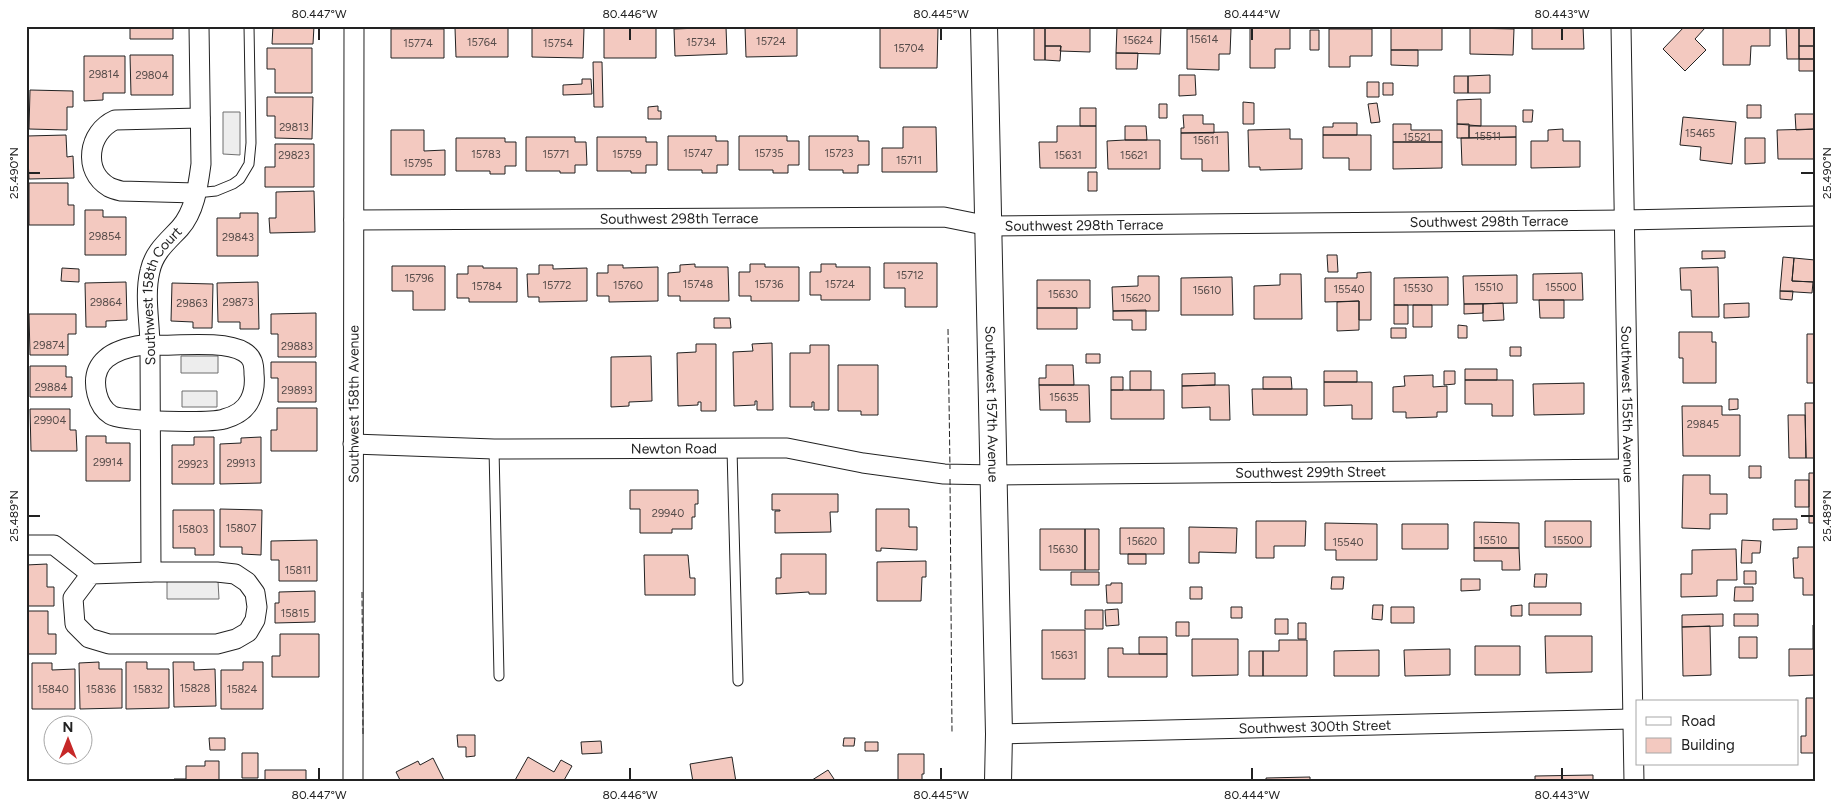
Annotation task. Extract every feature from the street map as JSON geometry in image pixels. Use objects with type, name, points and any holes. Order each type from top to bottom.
[{"type":"street","name":"Southwest 158th Court","points":[[151,572],[148,282],[153,262],[160,249],[180,228],[188,216],[196,193],[200,164],[199,26]]},
{"type":"street","name":"Southwest 158th Avenue","points":[[353,782],[354,26]]},
{"type":"street","name":"Southwest 157th Avenue","points":[[984,26],[999,734],[998,782]]},
{"type":"street","name":"Southwest 155th Avenue","points":[[1621,26],[1634,782]]},
{"type":"street","points":[[196,193],[121,191],[109,187],[101,180],[96,171],[91,151],[97,133],[105,124],[115,120],[200,118]]},
{"type":"street","name":"Southwest 298th Terrace","points":[[354,220],[944,217],[989,226],[1624,220],[1815,216]]},
{"type":"street","points":[[150,346],[233,347],[246,352],[254,363],[255,383],[251,399],[244,410],[221,420],[150,421],[125,419],[111,415],[99,404],[94,383],[99,365],[114,352],[130,347],[150,346]]},
{"type":"street","name":"Newton Road","points":[[353,444],[494,449],[787,448],[863,463],[935,473],[994,475]]},
{"type":"street","name":"Southwest 299th Street","points":[[994,475],[1628,469]]},
{"type":"street","points":[[26,545],[54,545],[91,574],[217,572],[235,574],[247,582],[255,594],[257,607],[255,620],[248,632],[236,639],[217,644],[110,644],[89,638],[75,624],[73,598],[91,574]]},
{"type":"street","name":"Southwest 300th Street","points":[[999,734],[1632,719]]},
{"type":"lane","points":[[196,193],[216,191],[233,184],[240,179],[249,164],[251,143],[249,26]]},
{"type":"lane","points":[[494,449],[499,676]]},
{"type":"lane","points":[[732,449],[738,680]]},
{"type":"shaded area","points":[[223,112],[240,112],[240,155],[223,154]]},
{"type":"shaded area","points":[[181,356],[218,356],[218,373],[181,373]]},
{"type":"shaded area","points":[[182,391],[217,391],[217,407],[182,407]]},
{"type":"shaded area","points":[[167,581],[218,581],[219,599],[167,599]]},
{"type":"building","points":[[130,26],[173,26],[173,39],[130,39]]},
{"type":"building","points":[[273,26],[314,26],[313,44],[272,44]]},
{"type":"building","points":[[797,26],[797,56],[746,57],[745,27]]},
{"type":"building","points":[[1250,26],[1290,26],[1290,49],[1275,49],[1275,68],[1250,68]]},
{"type":"building","points":[[1391,26],[1442,26],[1442,50],[1391,50]]},
{"type":"building","points":[[1532,26],[1583,26],[1584,49],[1532,49]]},
{"type":"building","points":[[1685,26],[1703,26],[1705,28],[1695,39],[1706,50],[1685,71],[1663,49]]},
{"type":"building","points":[[1723,26],[1770,26],[1770,46],[1751,46],[1750,65],[1723,65]]},
{"type":"building","points":[[1786,26],[1799,26],[1799,59],[1787,59]]},
{"type":"building","points":[[1799,26],[1815,26],[1815,46],[1799,46]]},
{"type":"building","points":[[604,27],[656,27],[656,58],[604,58]]},
{"type":"building","points":[[726,27],[727,54],[675,56],[674,29]]},
{"type":"building","points":[[880,27],[938,28],[937,68],[880,68]]},
{"type":"building","points":[[1034,27],[1045,27],[1045,60],[1034,60]]},
{"type":"building","points":[[1045,27],[1090,28],[1090,52],[1060,51],[1061,46],[1045,46]]},
{"type":"building","points":[[1117,27],[1161,28],[1160,54],[1116,53]]},
{"type":"building","points":[[455,28],[508,28],[508,57],[456,57]]},
{"type":"building","points":[[532,28],[584,28],[583,58],[532,57]]},
{"type":"building","points":[[1470,28],[1514,29],[1513,55],[1470,54]]},
{"type":"building","points":[[391,29],[444,29],[444,58],[391,58]]},
{"type":"building","points":[[1187,29],[1231,29],[1230,54],[1219,54],[1219,70],[1187,69]]},
{"type":"building","points":[[1329,29],[1372,29],[1372,56],[1350,56],[1350,67],[1329,67]]},
{"type":"building","points":[[1310,30],[1319,30],[1319,50],[1310,50]]},
{"type":"building","points":[[1045,46],[1061,46],[1060,61],[1045,60]]},
{"type":"building","points":[[1799,46],[1815,46],[1815,59],[1799,59]]},
{"type":"building","points":[[267,48],[312,48],[312,93],[275,93],[275,69],[267,69]]},
{"type":"building","points":[[1391,50],[1418,50],[1418,66],[1391,65]]},
{"type":"building","points":[[1116,53],[1138,53],[1137,69],[1116,69]]},
{"type":"building","points":[[130,55],[173,55],[173,95],[131,95]]},
{"type":"building","points":[[84,56],[125,56],[125,93],[103,93],[103,100],[84,101]]},
{"type":"building","points":[[1799,59],[1815,59],[1815,71],[1799,71]]},
{"type":"building","points":[[593,62],[602,62],[603,107],[594,107]]},
{"type":"building","points":[[1179,75],[1195,75],[1196,95],[1179,96]]},
{"type":"building","points":[[1490,75],[1490,93],[1468,93],[1468,76]]},
{"type":"building","points":[[1454,76],[1468,76],[1468,93],[1454,93]]},
{"type":"building","points":[[582,79],[591,79],[592,94],[563,95],[563,85],[582,84]]},
{"type":"building","points":[[1367,82],[1379,82],[1379,97],[1367,97]]},
{"type":"building","points":[[1383,83],[1393,83],[1393,95],[1383,95]]},
{"type":"building","points":[[30,90],[73,91],[73,107],[67,107],[67,130],[29,129]]},
{"type":"building","points":[[267,97],[313,97],[312,139],[275,138],[275,116],[267,116]]},
{"type":"building","points":[[1481,99],[1481,126],[1457,124],[1457,100]]},
{"type":"building","points":[[1243,102],[1254,103],[1254,124],[1243,124]]},
{"type":"building","points":[[1377,103],[1380,122],[1371,123],[1368,104]]},
{"type":"building","points":[[1159,104],[1167,104],[1167,118],[1159,118]]},
{"type":"building","points":[[1747,105],[1761,105],[1761,118],[1747,118]]},
{"type":"building","points":[[658,106],[658,111],[661,111],[661,119],[648,119],[648,107]]},
{"type":"building","points":[[1080,108],[1096,108],[1096,126],[1080,126]]},
{"type":"building","points":[[1523,110],[1533,110],[1532,122],[1523,122]]},
{"type":"building","points":[[1795,114],[1815,114],[1815,129],[1796,130]]},
{"type":"building","points":[[1183,115],[1203,115],[1203,124],[1214,124],[1214,133],[1181,133],[1181,128],[1184,128]]},
{"type":"building","points":[[1683,117],[1736,122],[1732,164],[1700,160],[1701,147],[1680,145]]},
{"type":"building","points":[[1333,123],[1357,123],[1357,135],[1323,135],[1323,127],[1333,127]]},
{"type":"building","points":[[1393,124],[1411,124],[1411,130],[1442,130],[1442,142],[1393,142]]},
{"type":"building","points":[[1457,124],[1469,124],[1469,138],[1457,138]]},
{"type":"building","points":[[1057,126],[1096,126],[1096,168],[1040,168],[1039,142],[1057,142]]},
{"type":"building","points":[[1125,126],[1146,126],[1147,140],[1125,140]]},
{"type":"building","points":[[1469,126],[1516,126],[1516,137],[1469,138]]},
{"type":"building","points":[[903,127],[936,127],[937,172],[882,172],[882,148],[903,148]]},
{"type":"building","points":[[1290,129],[1290,139],[1302,139],[1302,169],[1260,170],[1260,167],[1249,167],[1248,130]]},
{"type":"building","points":[[1563,129],[1563,141],[1580,141],[1580,167],[1531,168],[1531,141],[1548,141],[1548,130]]},
{"type":"building","points":[[1815,129],[1815,159],[1778,159],[1777,130]]},
{"type":"building","points":[[391,130],[424,130],[424,151],[445,150],[445,175],[391,175]]},
{"type":"building","points":[[1228,132],[1229,171],[1202,171],[1202,159],[1181,159],[1181,133]]},
{"type":"building","points":[[66,135],[67,157],[73,156],[74,178],[29,179],[27,136]]},
{"type":"building","points":[[1323,135],[1371,135],[1371,170],[1349,170],[1349,158],[1323,158]]},
{"type":"building","points":[[668,136],[716,136],[716,141],[728,141],[728,165],[717,165],[717,173],[702,173],[702,170],[668,170]]},
{"type":"building","points":[[739,136],[787,136],[787,141],[799,141],[799,165],[788,165],[788,173],[773,173],[773,170],[739,170]]},
{"type":"building","points":[[809,136],[858,136],[858,141],[869,141],[869,165],[858,165],[858,173],[843,173],[843,170],[809,170]]},
{"type":"building","points":[[526,137],[575,137],[575,142],[586,142],[587,165],[575,165],[575,173],[526,171]]},
{"type":"building","points":[[597,137],[646,137],[646,142],[657,142],[657,165],[646,165],[646,173],[597,171]]},
{"type":"building","points":[[1516,137],[1516,165],[1462,165],[1461,138]]},
{"type":"building","points":[[456,138],[505,138],[505,142],[516,142],[516,166],[505,166],[505,174],[490,174],[490,171],[456,171]]},
{"type":"building","points":[[1745,138],[1765,138],[1765,163],[1745,164]]},
{"type":"building","points":[[1160,140],[1160,169],[1108,169],[1107,141]]},
{"type":"building","points":[[1393,142],[1442,142],[1442,168],[1393,169]]},
{"type":"building","points":[[275,144],[314,144],[314,187],[265,187],[265,167],[275,167]]},
{"type":"building","points":[[1088,172],[1097,172],[1097,191],[1088,191]]},
{"type":"building","points":[[29,183],[68,183],[68,205],[74,205],[74,225],[29,225]]},
{"type":"building","points":[[314,191],[315,232],[270,233],[269,218],[276,218],[276,192]]},
{"type":"building","points":[[85,210],[103,210],[103,217],[126,217],[126,255],[85,255]]},
{"type":"building","points":[[240,213],[258,213],[258,256],[217,256],[217,218],[240,218]]},
{"type":"building","points":[[1702,251],[1725,251],[1725,258],[1702,259]]},
{"type":"building","points":[[1327,255],[1337,255],[1338,272],[1328,272]]},
{"type":"building","points":[[1783,257],[1794,258],[1792,281],[1813,282],[1812,293],[1780,291]]},
{"type":"building","points":[[1794,258],[1815,260],[1815,282],[1792,281]]},
{"type":"building","points":[[884,263],[937,263],[937,307],[905,307],[905,288],[884,288]]},
{"type":"building","points":[[695,264],[695,267],[728,267],[729,301],[680,301],[680,296],[668,296],[668,273],[680,272],[680,265]]},
{"type":"building","points":[[750,264],[765,264],[765,267],[799,267],[799,301],[751,301],[751,296],[739,296],[739,272],[750,272]]},
{"type":"building","points":[[821,264],[836,264],[836,267],[870,267],[870,300],[821,300],[821,295],[810,295],[810,272],[821,272]]},
{"type":"building","points":[[539,265],[553,265],[553,269],[587,268],[587,301],[539,302],[539,297],[528,297],[527,274],[539,274]]},
{"type":"building","points":[[608,265],[623,265],[623,268],[658,267],[658,301],[609,302],[609,296],[597,296],[597,273],[608,273]]},
{"type":"building","points":[[392,266],[445,266],[445,310],[413,310],[413,291],[392,291]]},
{"type":"building","points":[[468,266],[517,268],[517,302],[469,302],[469,298],[457,298],[457,274],[468,274]]},
{"type":"building","points":[[1718,267],[1719,317],[1692,317],[1691,290],[1681,290],[1680,268]]},
{"type":"building","points":[[62,268],[79,269],[79,282],[61,281]]},
{"type":"building","points":[[1371,272],[1371,320],[1359,320],[1359,301],[1325,302],[1325,278],[1357,278],[1357,273]]},
{"type":"building","points":[[1582,273],[1583,300],[1533,300],[1533,274]]},
{"type":"building","points":[[1280,274],[1301,274],[1302,319],[1254,319],[1254,286],[1280,285]]},
{"type":"building","points":[[1517,275],[1517,303],[1464,304],[1463,276]]},
{"type":"building","points":[[1138,276],[1159,276],[1159,311],[1113,311],[1112,287],[1138,286]]},
{"type":"building","points":[[1232,277],[1233,315],[1181,315],[1181,278]]},
{"type":"building","points":[[1448,277],[1448,305],[1394,305],[1394,278]]},
{"type":"building","points":[[1037,280],[1090,280],[1090,308],[1037,308]]},
{"type":"building","points":[[126,282],[127,320],[106,321],[106,327],[86,327],[85,283]]},
{"type":"building","points":[[258,282],[259,329],[240,329],[240,322],[218,322],[217,283]]},
{"type":"building","points":[[172,283],[213,284],[212,328],[193,328],[193,322],[171,321]]},
{"type":"building","points":[[1780,291],[1793,291],[1792,300],[1780,299]]},
{"type":"building","points":[[1539,300],[1564,300],[1564,318],[1540,318]]},
{"type":"building","points":[[1359,301],[1359,330],[1337,331],[1337,302]]},
{"type":"building","points":[[1503,303],[1504,320],[1483,321],[1483,304]]},
{"type":"building","points":[[1749,303],[1749,317],[1724,318],[1724,304]]},
{"type":"building","points":[[1464,304],[1483,304],[1483,313],[1464,314]]},
{"type":"building","points":[[1394,305],[1408,305],[1408,324],[1394,324]]},
{"type":"building","points":[[1413,305],[1432,305],[1432,327],[1413,327]]},
{"type":"building","points":[[1037,308],[1077,308],[1077,329],[1037,329]]},
{"type":"building","points":[[1146,310],[1146,330],[1132,330],[1132,320],[1113,320],[1113,311]]},
{"type":"building","points":[[316,313],[316,357],[278,357],[278,334],[271,334],[271,314]]},
{"type":"building","points":[[29,314],[76,314],[76,334],[68,334],[68,355],[30,355]]},
{"type":"building","points":[[714,318],[730,318],[731,328],[714,328]]},
{"type":"building","points":[[1458,325],[1467,326],[1467,338],[1458,338]]},
{"type":"building","points":[[1391,328],[1406,328],[1406,338],[1391,338]]},
{"type":"building","points":[[1679,332],[1712,332],[1712,342],[1716,342],[1716,383],[1683,383],[1683,358],[1679,358]]},
{"type":"building","points":[[1807,334],[1815,334],[1815,383],[1807,383]]},
{"type":"building","points":[[772,343],[773,410],[757,410],[757,401],[755,401],[755,405],[734,406],[733,352],[753,351],[752,344]]},
{"type":"building","points":[[696,344],[716,344],[716,411],[701,411],[701,402],[698,402],[698,405],[678,406],[677,353],[696,352]]},
{"type":"building","points":[[810,345],[829,345],[829,410],[814,410],[814,402],[812,402],[812,407],[790,407],[790,353],[810,353]]},
{"type":"building","points":[[1510,347],[1521,347],[1521,356],[1510,356]]},
{"type":"building","points":[[1086,354],[1100,354],[1100,363],[1086,363]]},
{"type":"building","points":[[651,356],[652,401],[629,402],[629,406],[611,407],[611,357]]},
{"type":"building","points":[[271,362],[316,362],[316,402],[278,402],[278,378],[271,378]]},
{"type":"building","points":[[838,365],[878,365],[878,415],[861,415],[861,411],[838,411]]},
{"type":"building","points":[[1046,365],[1073,365],[1074,385],[1039,385],[1039,378],[1046,378]]},
{"type":"building","points":[[30,366],[66,366],[66,377],[72,377],[72,397],[30,397]]},
{"type":"building","points":[[1465,369],[1497,369],[1497,380],[1465,380]]},
{"type":"building","points":[[1130,371],[1151,371],[1151,390],[1130,390]]},
{"type":"building","points":[[1324,371],[1357,371],[1357,382],[1324,382]]},
{"type":"building","points":[[1444,371],[1455,371],[1455,384],[1444,385]]},
{"type":"building","points":[[1215,373],[1215,385],[1182,386],[1182,374]]},
{"type":"building","points":[[1433,375],[1433,387],[1447,386],[1447,412],[1437,412],[1437,417],[1406,418],[1406,412],[1393,412],[1393,387],[1405,386],[1404,376]]},
{"type":"building","points":[[1111,377],[1123,377],[1123,390],[1111,390]]},
{"type":"building","points":[[1263,377],[1291,377],[1292,389],[1263,389]]},
{"type":"building","points":[[1465,380],[1513,380],[1513,416],[1492,416],[1492,404],[1465,404]]},
{"type":"building","points":[[1324,382],[1372,382],[1372,419],[1352,419],[1352,405],[1324,406]]},
{"type":"building","points":[[1584,383],[1584,414],[1534,415],[1533,384]]},
{"type":"building","points":[[1039,385],[1089,385],[1090,422],[1066,422],[1066,410],[1040,410]]},
{"type":"building","points":[[1229,385],[1230,420],[1210,420],[1210,407],[1182,408],[1182,386]]},
{"type":"building","points":[[1252,389],[1307,389],[1307,415],[1253,415]]},
{"type":"building","points":[[1111,390],[1164,390],[1164,419],[1111,419]]},
{"type":"building","points":[[1729,399],[1738,399],[1738,409],[1729,410]]},
{"type":"building","points":[[1805,403],[1815,403],[1815,458],[1806,458]]},
{"type":"building","points":[[1682,406],[1722,406],[1722,415],[1740,415],[1740,456],[1683,456]]},
{"type":"building","points":[[277,408],[317,408],[317,451],[271,451],[271,430],[277,430]]},
{"type":"building","points":[[30,409],[70,409],[70,430],[76,430],[77,451],[31,451]]},
{"type":"building","points":[[1788,415],[1805,415],[1806,458],[1789,458]]},
{"type":"building","points":[[86,436],[106,436],[106,443],[130,443],[130,481],[86,481]]},
{"type":"building","points":[[194,437],[214,437],[214,484],[172,484],[172,445],[194,445]]},
{"type":"building","points":[[261,437],[261,483],[220,484],[220,444],[241,443],[241,438]]},
{"type":"building","points":[[1749,466],[1761,466],[1761,478],[1749,478]]},
{"type":"building","points":[[1809,473],[1815,473],[1815,523],[1809,523]]},
{"type":"building","points":[[1683,475],[1710,475],[1710,494],[1727,494],[1727,514],[1710,514],[1710,529],[1682,528]]},
{"type":"building","points":[[1795,480],[1809,480],[1809,507],[1795,507]]},
{"type":"building","points":[[630,490],[698,490],[698,504],[695,504],[695,517],[692,517],[692,529],[672,529],[672,533],[640,533],[640,509],[630,509]]},
{"type":"building","points":[[772,494],[838,494],[838,512],[830,512],[831,532],[775,533],[775,511],[780,510],[772,510]]},
{"type":"building","points":[[220,509],[262,510],[261,555],[242,554],[242,547],[220,547]]},
{"type":"building","points":[[876,509],[909,509],[909,527],[917,527],[917,550],[881,548],[881,551],[876,551]]},
{"type":"building","points":[[173,510],[214,510],[214,555],[195,555],[195,548],[173,548]]},
{"type":"building","points":[[1773,519],[1797,519],[1797,529],[1773,530]]},
{"type":"building","points":[[1256,521],[1306,521],[1305,546],[1274,546],[1274,558],[1256,558]]},
{"type":"building","points":[[1545,521],[1591,521],[1591,547],[1545,547]]},
{"type":"building","points":[[1474,522],[1519,523],[1519,548],[1474,548]]},
{"type":"building","points":[[1325,523],[1377,524],[1377,560],[1336,560],[1336,550],[1325,550]]},
{"type":"building","points":[[1402,524],[1448,524],[1448,549],[1402,549]]},
{"type":"building","points":[[1189,527],[1237,528],[1236,553],[1199,552],[1199,563],[1189,563]]},
{"type":"building","points":[[1120,528],[1164,528],[1164,554],[1120,554]]},
{"type":"building","points":[[1040,529],[1085,529],[1085,570],[1040,570]]},
{"type":"building","points":[[1085,529],[1099,529],[1099,570],[1085,570]]},
{"type":"building","points":[[317,540],[317,581],[279,581],[279,560],[271,560],[271,541]]},
{"type":"building","points":[[1742,540],[1761,541],[1760,553],[1752,553],[1752,563],[1741,563]]},
{"type":"building","points":[[1798,547],[1815,547],[1815,595],[1803,595],[1803,578],[1794,578],[1793,558],[1798,558]]},
{"type":"building","points":[[1474,548],[1519,548],[1520,570],[1502,570],[1502,561],[1474,561]]},
{"type":"building","points":[[1736,549],[1737,580],[1717,580],[1717,596],[1681,597],[1681,574],[1692,574],[1692,550]]},
{"type":"building","points":[[781,554],[826,554],[826,594],[809,594],[809,592],[776,594],[776,578],[781,578]]},
{"type":"building","points":[[1128,554],[1146,554],[1146,564],[1128,564]]},
{"type":"building","points":[[644,555],[688,555],[690,578],[695,578],[695,595],[645,595]]},
{"type":"building","points":[[926,561],[926,577],[922,577],[921,601],[877,601],[877,562]]},
{"type":"building","points":[[47,564],[47,587],[54,587],[54,606],[26,606],[26,565]]},
{"type":"building","points":[[1744,571],[1756,571],[1756,584],[1744,584]]},
{"type":"building","points":[[1071,572],[1099,572],[1099,585],[1071,585]]},
{"type":"building","points":[[1535,574],[1547,574],[1546,587],[1534,587]]},
{"type":"building","points":[[1332,577],[1344,577],[1343,589],[1331,589]]},
{"type":"building","points":[[1461,579],[1480,579],[1480,590],[1461,591]]},
{"type":"building","points":[[1111,583],[1122,583],[1122,603],[1107,603],[1106,585],[1111,585]]},
{"type":"building","points":[[1190,587],[1202,587],[1202,599],[1190,599]]},
{"type":"building","points":[[1735,587],[1753,587],[1753,601],[1734,601]]},
{"type":"building","points":[[315,591],[315,622],[275,623],[275,603],[279,603],[279,592]]},
{"type":"building","points":[[1529,603],[1581,603],[1581,615],[1529,615]]},
{"type":"building","points":[[1373,605],[1383,605],[1382,620],[1372,619]]},
{"type":"building","points":[[1522,605],[1522,616],[1511,616],[1511,606]]},
{"type":"building","points":[[1231,607],[1242,607],[1242,618],[1231,618]]},
{"type":"building","points":[[1391,607],[1414,607],[1414,623],[1391,623]]},
{"type":"building","points":[[1118,609],[1119,625],[1106,626],[1105,610]]},
{"type":"building","points":[[1085,610],[1103,610],[1103,629],[1085,629]]},
{"type":"building","points":[[26,611],[48,611],[48,634],[56,634],[56,654],[26,654]]},
{"type":"building","points":[[1723,614],[1723,626],[1682,627],[1682,615]]},
{"type":"building","points":[[1734,614],[1758,614],[1758,626],[1734,626]]},
{"type":"building","points":[[1275,619],[1288,619],[1288,634],[1275,634]]},
{"type":"building","points":[[1176,622],[1189,622],[1189,636],[1176,636]]},
{"type":"building","points":[[1298,623],[1306,623],[1306,639],[1298,639]]},
{"type":"building","points":[[1813,625],[1815,625],[1815,675],[1789,676],[1789,649],[1813,649]]},
{"type":"building","points":[[1710,626],[1711,675],[1683,676],[1682,627]]},
{"type":"building","points":[[1042,630],[1085,630],[1085,679],[1042,679]]},
{"type":"building","points":[[280,634],[319,634],[319,677],[272,677],[272,656],[280,656]]},
{"type":"building","points":[[1545,636],[1592,636],[1592,672],[1546,673]]},
{"type":"building","points":[[1139,637],[1167,637],[1167,654],[1139,654]]},
{"type":"building","points":[[1739,637],[1757,637],[1757,658],[1739,658]]},
{"type":"building","points":[[1192,639],[1238,639],[1238,675],[1192,676]]},
{"type":"building","points":[[1279,640],[1307,640],[1307,676],[1263,676],[1263,651],[1279,651]]},
{"type":"building","points":[[1475,646],[1520,646],[1520,675],[1475,675]]},
{"type":"building","points":[[1108,648],[1123,648],[1123,654],[1167,654],[1167,677],[1108,677]]},
{"type":"building","points":[[1450,649],[1450,675],[1405,676],[1404,650]]},
{"type":"building","points":[[1379,650],[1379,676],[1334,676],[1334,651]]},
{"type":"building","points":[[1249,651],[1263,651],[1263,676],[1249,676]]},
{"type":"building","points":[[99,662],[99,669],[122,669],[122,708],[80,709],[79,663]]},
{"type":"building","points":[[126,662],[147,662],[147,669],[169,669],[169,708],[126,709]]},
{"type":"building","points":[[173,662],[194,662],[194,670],[215,669],[216,706],[174,707]]},
{"type":"building","points":[[243,662],[263,662],[263,709],[221,709],[221,670],[243,670]]},
{"type":"building","points":[[32,663],[52,663],[52,670],[75,669],[75,709],[32,709]]},
{"type":"building","points":[[1806,698],[1815,698],[1815,753],[1801,753],[1801,736],[1806,736]]},
{"type":"building","points":[[457,735],[475,735],[475,756],[466,757],[466,747],[458,747]]},
{"type":"building","points":[[209,738],[225,738],[225,750],[210,750]]},
{"type":"building","points":[[844,738],[855,738],[854,746],[843,746]]},
{"type":"building","points":[[601,741],[602,753],[582,754],[581,742]]},
{"type":"building","points":[[865,742],[878,742],[878,751],[865,751]]},
{"type":"building","points":[[242,753],[258,753],[258,778],[242,778]]},
{"type":"building","points":[[898,754],[924,754],[922,782],[898,782]]},
{"type":"building","points":[[528,757],[554,772],[561,760],[572,766],[563,782],[514,782]]},
{"type":"building","points":[[732,757],[736,782],[693,782],[690,764]]},
{"type":"building","points":[[433,758],[445,782],[401,782],[396,772],[418,761],[420,765]]},
{"type":"building","points":[[205,761],[219,761],[219,782],[174,782],[174,779],[186,779],[186,766],[205,766]]},
{"type":"building","points":[[265,770],[306,770],[306,782],[265,782]]},
{"type":"building","points":[[828,770],[836,782],[809,782]]},
{"type":"building","points":[[1593,775],[1593,782],[1535,782],[1535,776]]},
{"type":"building","points":[[1310,777],[1310,782],[1266,782],[1266,778]]},
{"type":"fence","points":[[948,329],[950,469]]},
{"type":"fence","points":[[950,479],[952,732]]},
{"type":"fence","points":[[362,592],[363,734]]}]
